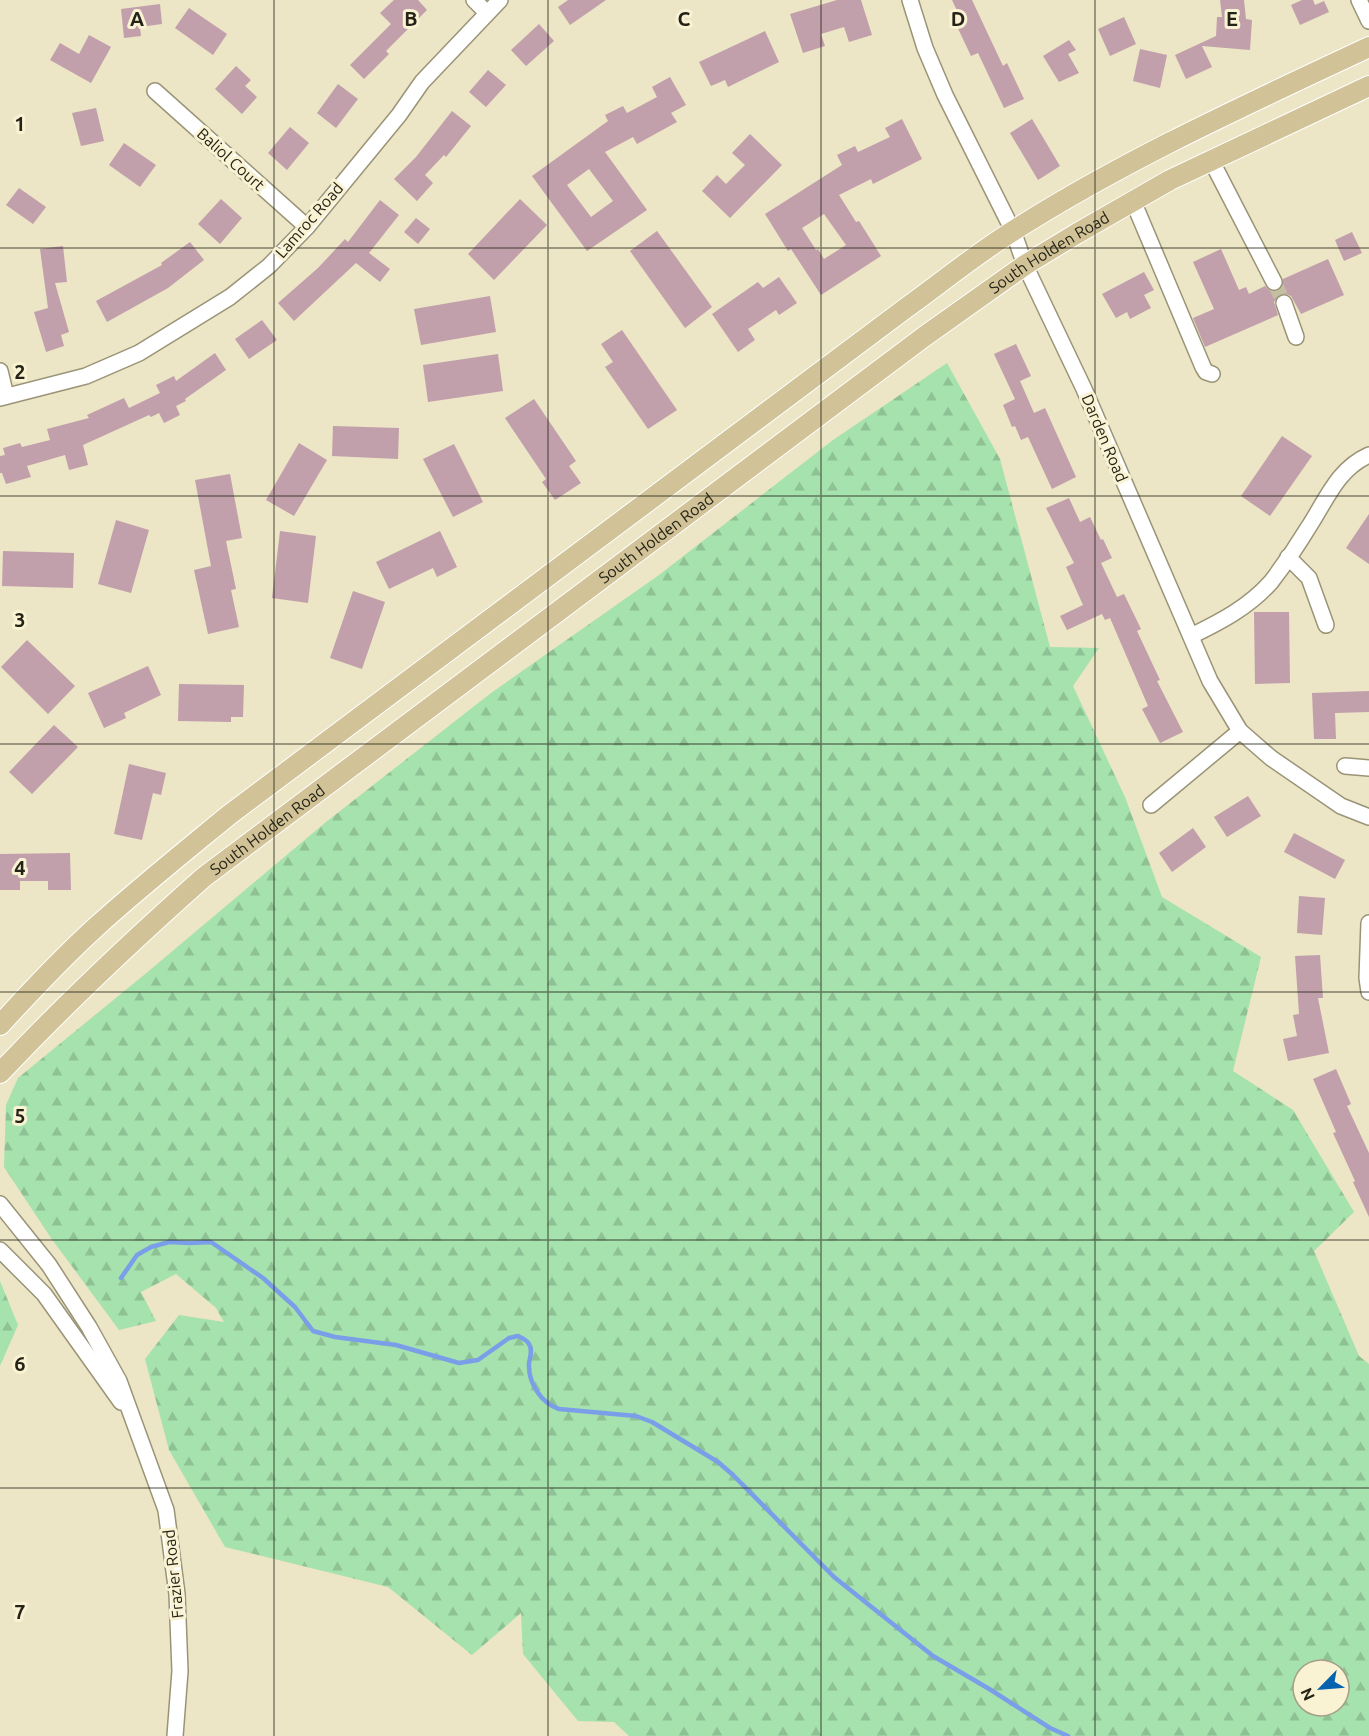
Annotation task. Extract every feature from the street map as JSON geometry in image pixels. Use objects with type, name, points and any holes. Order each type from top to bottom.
[{"type":"main road","name":"South Holden Road","points":[[0,1025],[94,928],[156,874],[229,816],[906,308],[1013,231],[1198,127],[1369,47]]},
{"type":"main road","name":"South Holden Road","points":[[0,1073],[72,998],[204,877],[926,336],[1025,265],[1133,201],[1211,160],[1369,86]]},
{"type":"street","points":[[474,0],[487,13]]},
{"type":"street","name":"Lamroc Road","points":[[3,397],[86,376],[139,353],[230,297],[269,266],[307,227],[399,115],[422,82],[500,0]]},
{"type":"street","name":"Darden Road","points":[[910,0],[925,48],[937,76],[1013,231],[1025,265],[1084,389],[1210,681],[1240,731],[1270,758],[1341,806],[1369,817]]},
{"type":"street","points":[[1359,0],[1369,21]]},
{"type":"street","name":"Baliol Court","points":[[155,91],[307,227]]},
{"type":"street","points":[[1211,160],[1274,282]]},
{"type":"street","points":[[1133,201],[1203,367],[1206,372],[1212,374]]},
{"type":"street","points":[[1284,303],[1296,337]]},
{"type":"street","points":[[0,371],[3,397]]},
{"type":"street","points":[[1191,636],[1234,615],[1270,583],[1307,530],[1338,478],[1356,461],[1369,455]]},
{"type":"street","points":[[1288,556],[1309,578],[1326,625]]},
{"type":"street","points":[[1151,805],[1240,731]]},
{"type":"street","points":[[1345,766],[1369,768]]},
{"type":"street","points":[[1369,923],[1367,978],[1369,992]]},
{"type":"street","name":"Frazier Road","points":[[0,1204],[49,1264],[119,1381],[166,1510],[177,1594],[180,1671],[175,1736]]},
{"type":"street","name":"Frazier Road","points":[[0,1250],[44,1294],[132,1418]]},
{"type":"green space","points":[[947,363],[1000,459],[1050,647],[1099,648],[1073,686],[1125,797],[1162,897],[1261,957],[1233,1071],[1293,1110],[1354,1212],[1314,1251],[1359,1356],[1369,1364],[1369,1736],[629,1736],[614,1722],[578,1721],[523,1654],[521,1613],[472,1655],[388,1587],[225,1547],[169,1450],[145,1359],[179,1315],[224,1322],[216,1308],[176,1274],[141,1292],[156,1321],[119,1330],[51,1238],[4,1167],[6,1105],[18,1078],[326,822],[491,693],[659,575],[833,440]]},
{"type":"green space","points":[[0,1281],[18,1325],[0,1366]]},
{"type":"building","points":[[394,0],[418,0],[427,10],[386,51],[389,54],[364,79],[350,65],[391,24],[380,13]]},
{"type":"building","points":[[568,0],[606,0],[570,25],[558,7]]},
{"type":"building","points":[[837,0],[861,0],[872,35],[849,42],[844,27],[821,34],[825,46],[803,53],[790,14]]},
{"type":"building","points":[[952,0],[972,0],[1003,66],[1007,63],[1024,99],[1004,108],[978,53],[971,56],[953,18],[959,15]]},
{"type":"building","points":[[1220,0],[1244,0],[1246,19],[1252,20],[1250,50],[1202,46],[1212,67],[1186,79],[1175,55],[1216,36],[1217,17],[1222,17]]},
{"type":"building","points":[[1302,0],[1313,0],[1315,5],[1324,1],[1329,12],[1300,25],[1291,5]]},
{"type":"building","points":[[160,4],[162,24],[140,27],[141,36],[124,38],[121,9]]},
{"type":"building","points":[[189,8],[227,34],[213,55],[175,28]]},
{"type":"building","points":[[1124,17],[1136,44],[1110,56],[1098,29]]},
{"type":"building","points":[[539,24],[554,41],[526,66],[511,50]]},
{"type":"building","points":[[765,31],[779,62],[728,87],[725,80],[711,86],[699,62]]},
{"type":"building","points":[[89,35],[111,47],[91,83],[50,60],[60,43],[79,54]]},
{"type":"building","points":[[1069,40],[1076,50],[1068,54],[1079,73],[1059,82],[1043,56]]},
{"type":"building","points":[[1140,49],[1167,55],[1160,88],[1133,81]]},
{"type":"building","points":[[236,66],[251,80],[245,86],[257,97],[242,114],[215,89]]},
{"type":"building","points":[[488,70],[506,85],[486,107],[469,92]]},
{"type":"building","points":[[670,77],[686,105],[671,113],[677,122],[637,144],[633,137],[605,152],[647,210],[587,251],[532,176],[608,121],[605,115],[623,106],[627,113],[657,97],[652,87]],"holes":[[[589,169],[613,201],[591,217],[567,185]]]},
{"type":"building","points":[[338,84],[358,99],[336,128],[317,113]]},
{"type":"building","points":[[96,108],[104,141],[81,146],[72,113]]},
{"type":"building","points":[[452,111],[471,126],[446,157],[444,155],[425,175],[433,183],[417,201],[394,179],[416,157]]},
{"type":"building","points":[[902,119],[922,159],[873,184],[871,179],[839,195],[881,256],[821,295],[791,249],[788,251],[765,214],[842,165],[837,155],[855,146],[858,152],[890,137],[885,128]],"holes":[[[824,214],[846,245],[824,259],[802,228]]]},
{"type":"building","points":[[1032,119],[1060,166],[1038,180],[1010,133]]},
{"type":"building","points":[[290,127],[309,143],[287,170],[268,153]]},
{"type":"building","points":[[750,134],[782,165],[730,218],[702,191],[717,175],[726,184],[745,165],[732,153]]},
{"type":"building","points":[[124,143],[156,165],[140,187],[109,165]]},
{"type":"building","points":[[19,188],[46,207],[33,224],[6,205]]},
{"type":"building","points":[[221,199],[242,218],[220,244],[198,224]]},
{"type":"building","points":[[520,199],[547,225],[494,280],[468,254]]},
{"type":"building","points":[[380,200],[399,215],[369,253],[390,269],[380,282],[356,263],[294,321],[278,303],[318,268],[345,239],[348,242]]},
{"type":"building","points":[[416,218],[430,229],[418,244],[404,232]]},
{"type":"building","points":[[657,231],[712,307],[685,328],[630,251]]},
{"type":"building","points":[[1352,232],[1362,253],[1344,261],[1335,240]]},
{"type":"building","points":[[190,242],[204,260],[168,288],[107,322],[96,301],[162,265],[161,263]]},
{"type":"building","points":[[63,246],[67,282],[55,283],[69,332],[61,335],[64,346],[46,352],[34,312],[48,308],[40,249]]},
{"type":"building","points":[[1221,249],[1239,290],[1246,287],[1249,294],[1265,286],[1269,290],[1278,291],[1282,287],[1283,279],[1328,259],[1344,295],[1301,314],[1291,296],[1280,294],[1274,302],[1278,315],[1205,347],[1193,318],[1214,309],[1193,262]]},
{"type":"building","points":[[1144,272],[1154,290],[1144,295],[1151,308],[1130,319],[1127,312],[1116,318],[1102,294]]},
{"type":"building","points":[[779,277],[797,303],[779,315],[776,310],[748,329],[755,340],[738,352],[712,314],[758,282],[763,288]]},
{"type":"building","points":[[490,296],[496,332],[421,345],[414,309]]},
{"type":"building","points":[[262,320],[277,340],[249,359],[235,339]]},
{"type":"building","points":[[622,330],[677,410],[648,429],[605,367],[613,362],[601,344]]},
{"type":"building","points":[[1016,344],[1031,376],[1020,381],[1034,413],[1045,408],[1076,477],[1052,489],[1028,437],[1021,440],[1015,426],[1012,427],[1003,405],[1015,399],[994,354]]},
{"type":"building","points":[[215,353],[226,370],[176,406],[180,415],[164,423],[159,413],[151,417],[149,415],[83,445],[88,465],[69,470],[65,455],[27,466],[31,477],[6,484],[0,473],[0,456],[5,455],[3,448],[20,443],[22,447],[50,440],[47,429],[89,418],[87,415],[124,398],[129,408],[160,393],[156,385],[174,376],[176,381]]},
{"type":"building","points":[[498,354],[503,391],[428,402],[423,365]]},
{"type":"building","points":[[534,399],[576,461],[569,466],[581,483],[555,500],[542,482],[546,479],[505,418]]},
{"type":"building","points":[[333,426],[399,428],[398,459],[332,456]]},
{"type":"building","points":[[1282,436],[1312,456],[1270,516],[1241,496]]},
{"type":"building","points":[[299,443],[327,460],[294,516],[266,500]]},
{"type":"building","points":[[454,444],[483,502],[453,517],[423,459]]},
{"type":"building","points":[[230,474],[242,538],[226,541],[236,589],[231,590],[239,627],[208,634],[194,570],[211,566],[195,480]]},
{"type":"building","points":[[1069,498],[1080,522],[1090,517],[1101,540],[1103,539],[1112,558],[1101,563],[1117,597],[1124,594],[1141,629],[1137,631],[1160,680],[1157,681],[1183,732],[1160,743],[1142,709],[1148,706],[1110,618],[1105,620],[1102,614],[1067,630],[1060,616],[1083,605],[1066,567],[1074,563],[1046,508]]},
{"type":"building","points":[[1369,514],[1369,564],[1346,548]]},
{"type":"building","points":[[116,520],[149,530],[131,593],[98,584]]},
{"type":"building","points":[[280,531],[316,536],[308,603],[272,598]]},
{"type":"building","points":[[440,531],[457,567],[437,577],[433,568],[389,589],[376,562]]},
{"type":"building","points":[[3,551],[74,553],[73,588],[2,586]]},
{"type":"building","points":[[353,591],[385,602],[362,669],[330,658]]},
{"type":"building","points":[[1254,612],[1289,612],[1290,683],[1255,684]]},
{"type":"building","points":[[27,640],[75,686],[48,714],[1,667]]},
{"type":"building","points":[[148,666],[161,695],[124,713],[126,718],[104,728],[88,693]]},
{"type":"building","points":[[179,684],[244,685],[243,717],[231,717],[231,722],[178,721]]},
{"type":"building","points":[[1369,691],[1369,712],[1335,713],[1336,739],[1314,739],[1312,693]]},
{"type":"building","points":[[54,725],[78,747],[32,794],[9,772]]},
{"type":"building","points":[[129,764],[166,773],[161,795],[153,793],[142,840],[114,834]]},
{"type":"building","points":[[1248,796],[1261,816],[1227,837],[1214,817]]},
{"type":"building","points":[[1193,828],[1206,847],[1172,872],[1159,853]]},
{"type":"building","points":[[1294,833],[1345,860],[1335,879],[1284,852]]},
{"type":"building","points":[[70,853],[71,890],[48,890],[48,881],[20,881],[20,890],[0,890],[0,854]]},
{"type":"building","points":[[1299,896],[1325,898],[1322,935],[1297,933]]},
{"type":"building","points":[[1320,955],[1323,998],[1318,998],[1329,1053],[1288,1061],[1283,1039],[1297,1036],[1293,1015],[1299,1014],[1295,956]]},
{"type":"building","points":[[1336,1069],[1351,1104],[1347,1106],[1369,1153],[1369,1217],[1313,1079]]},
{"type":"waterway","points":[[121,1278],[137,1255],[151,1247],[169,1242],[211,1242],[263,1278],[295,1307],[313,1331],[335,1337],[396,1345],[459,1363],[478,1360],[509,1338],[518,1336],[526,1340],[530,1346],[529,1370],[533,1385],[547,1402],[559,1409],[636,1416],[652,1422],[718,1462],[834,1577],[933,1656],[1050,1728],[1068,1736]]},
{"type":"tunnel","points":[[1274,282],[1284,303]]}]
